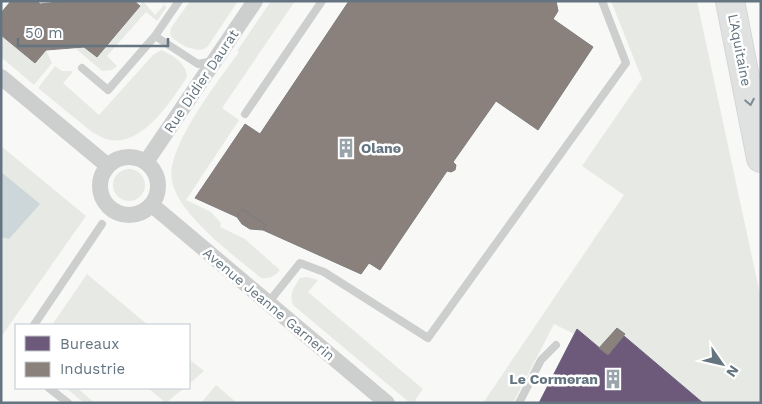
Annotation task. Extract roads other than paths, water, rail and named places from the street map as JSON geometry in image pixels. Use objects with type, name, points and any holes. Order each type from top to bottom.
[{"type":"highway","name":"L'Aquitaine","points":[[730,1],[761,158]]},
{"type":"street","name":"Rue Didier Daurat","points":[[146,162],[255,1]]},
{"type":"street","points":[[1,77],[108,166]]},
{"type":"street","points":[[126,157],[136,157],[146,162],[156,174],[159,182],[156,198],[152,205],[145,211],[127,215],[118,213],[110,208],[104,201],[100,183],[108,166],[116,160],[126,157]]},
{"type":"street","name":"Avenue Jeanne Garnerin","points":[[152,205],[387,403]]},
{"type":"lane","points":[[82,68],[108,90],[155,36],[179,1]]},
{"type":"lane","points":[[245,114],[322,1]]},
{"type":"lane","points":[[268,303],[300,263],[324,272],[428,338],[626,63],[602,1]]},
{"type":"lane","points":[[155,36],[198,64],[215,61]]},
{"type":"lane","points":[[35,324],[102,224]]},
{"type":"lane","points":[[519,403],[541,360],[556,345]]},
{"type":"lane","points":[[50,389],[68,403]]},
{"type":"place","name":"Olano","points":[[346,148]]},
{"type":"place","name":"Le Cormoran","points":[[613,379]]}]
